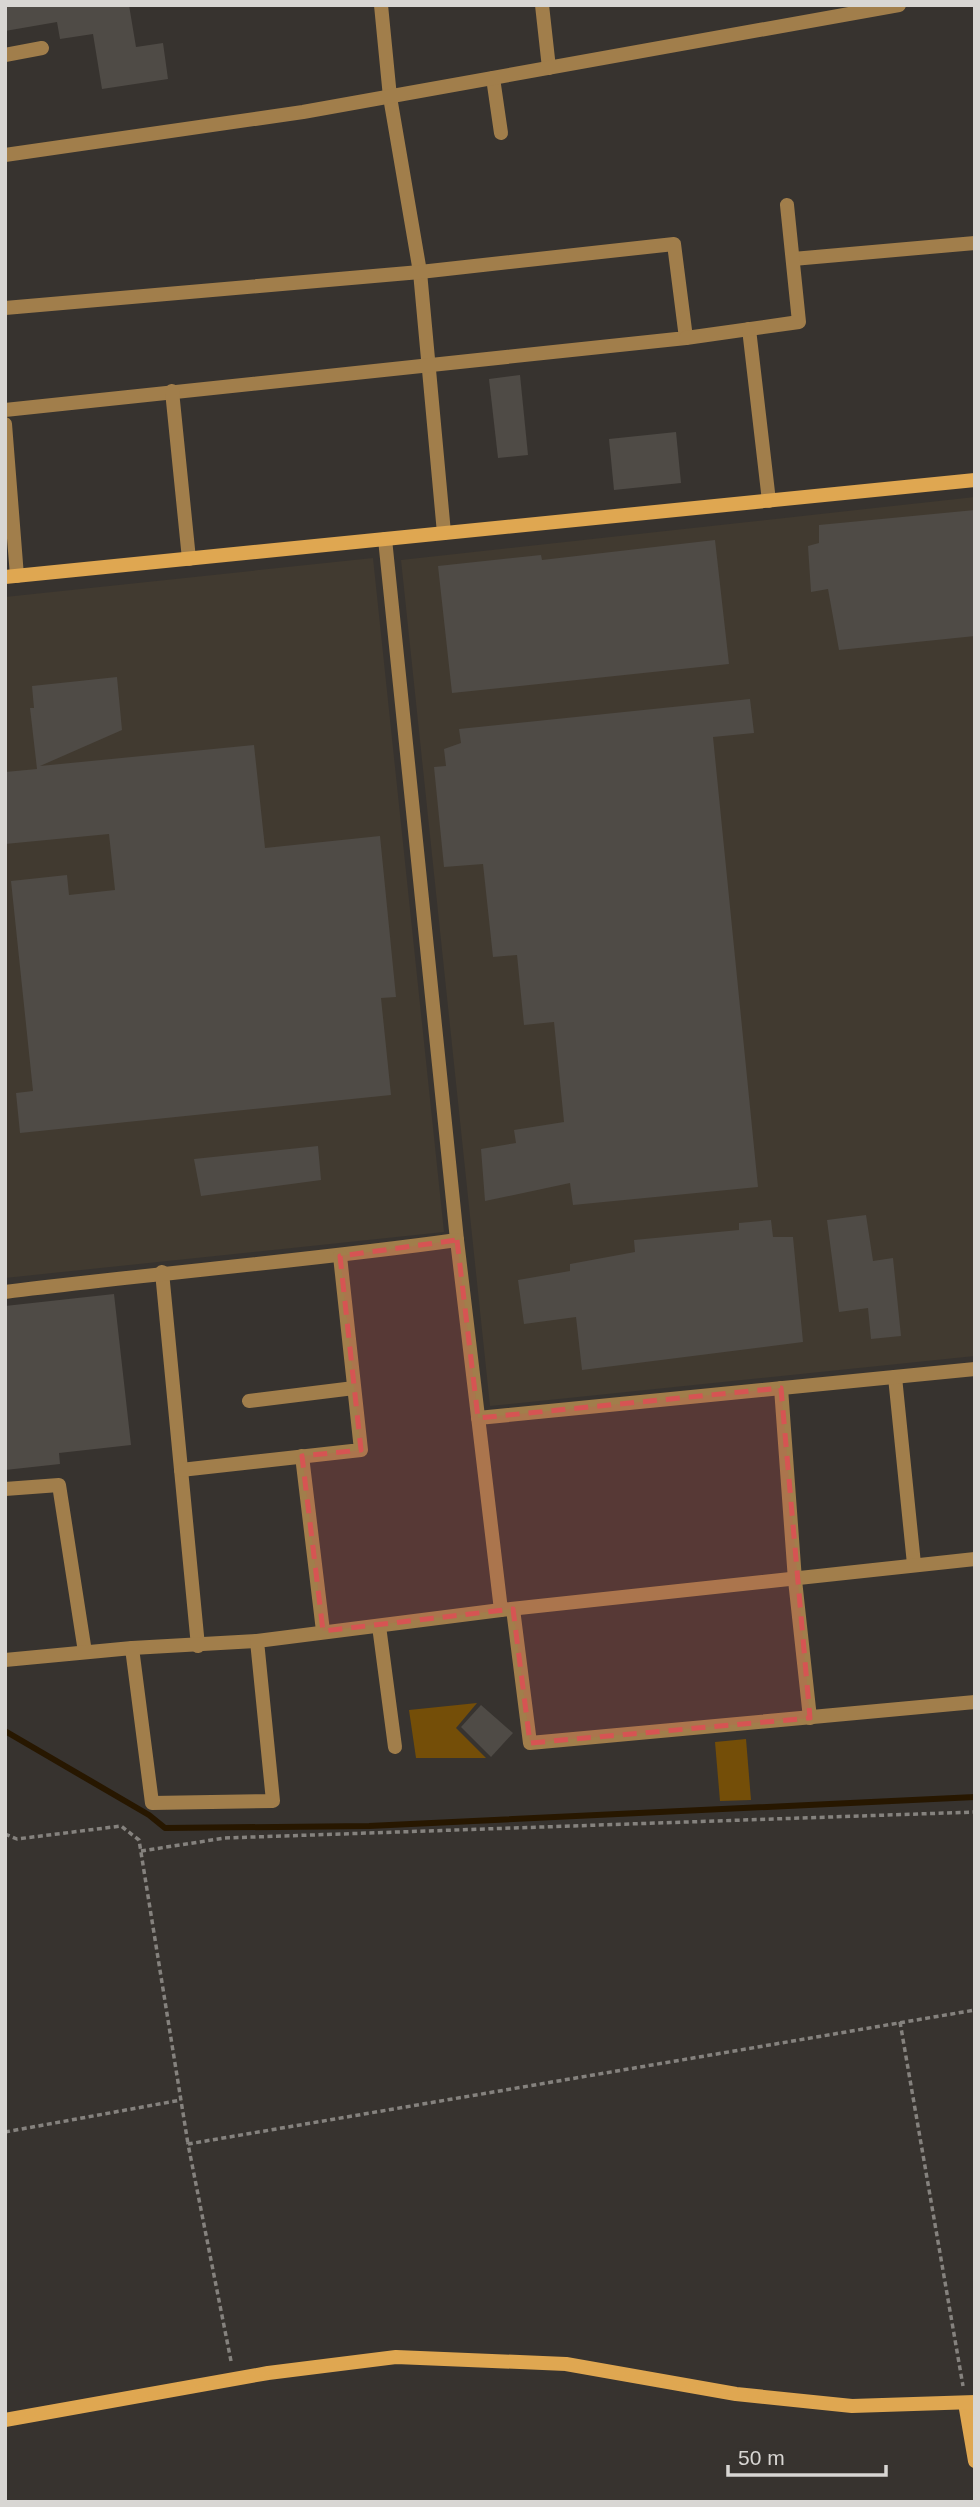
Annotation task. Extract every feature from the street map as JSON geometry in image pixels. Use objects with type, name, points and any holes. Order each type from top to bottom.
[{"type":"street","points":[[381,5],[390,97],[420,272],[444,533]]},
{"type":"street","points":[[542,5],[549,68]]},
{"type":"street","points":[[5,155],[390,97],[899,5]]},
{"type":"street","points":[[5,55],[42,48]]},
{"type":"street","points":[[494,78],[501,133]]},
{"type":"street","points":[[5,410],[685,338],[799,322],[788,205]]},
{"type":"street","points":[[793,260],[975,243]]},
{"type":"street","points":[[5,308],[420,272],[674,244],[685,338]]},
{"type":"street","points":[[749,329],[769,501]]},
{"type":"street","points":[[172,391],[189,559]]},
{"type":"street","points":[[5,424],[11,576],[975,480]]},
{"type":"street","points":[[385,539],[457,1240],[478,1418],[530,1743],[975,1702]]},
{"type":"street","points":[[5,1292],[163,1272],[340,1256],[457,1240]]},
{"type":"street","points":[[181,1470],[361,1450],[340,1256]]},
{"type":"street","points":[[163,1272],[198,1646]]},
{"type":"street","points":[[478,1418],[975,1369]]},
{"type":"street","points":[[895,1377],[914,1564]]},
{"type":"street","points":[[248,1401],[354,1388]]},
{"type":"street","points":[[781,1388],[795,1580],[810,1718]]},
{"type":"street","points":[[302,1456],[323,1632]]},
{"type":"street","points":[[5,1489],[59,1485],[85,1652]]},
{"type":"street","points":[[5,1660],[132,1648],[257,1641],[507,1610],[975,1559]]},
{"type":"street","points":[[379,1626],[395,1747]]},
{"type":"street","points":[[132,1648],[152,1803],[273,1801],[257,1641]]},
{"type":"street","points":[[5,2420],[234,2379],[396,2357],[566,2364],[736,2394],[852,2406],[970,2402],[975,2461]]},
{"type":"path","points":[[141,1851],[225,1838],[975,1812]]},
{"type":"path","points":[[5,1834],[17,1839],[121,1826],[139,1840],[188,2144],[234,2379]]},
{"type":"path","points":[[188,2144],[975,2010]]},
{"type":"path","points":[[900,2022],[970,2402]]},
{"type":"path","points":[[5,2132],[181,2100]]},
{"type":"highlighted area","points":[[457,1240],[478,1418],[781,1388],[810,1718],[530,1743],[513,1609],[323,1631],[302,1456],[361,1450],[340,1256]]},
{"type":"shaded area","points":[[975,497],[975,1356],[490,1406],[401,560]]},
{"type":"shaded area","points":[[373,558],[444,1232],[5,1278],[5,597]]},
{"type":"shaded area","points":[[477,1703],[456,1728],[486,1758],[416,1758],[409,1710]]},
{"type":"shaded area","points":[[746,1739],[751,1800],[720,1801],[715,1742]]},
{"type":"building","points":[[5,5],[129,5],[136,47],[163,43],[168,79],[102,89],[93,34],[60,39],[57,22],[5,31]]},
{"type":"building","points":[[520,375],[528,455],[498,458],[489,379]]},
{"type":"building","points":[[676,432],[681,483],[614,490],[609,439]]},
{"type":"building","points":[[975,510],[975,636],[839,650],[828,589],[811,592],[808,546],[819,543],[819,525]]},
{"type":"building","points":[[715,540],[729,664],[452,693],[438,566],[541,555],[542,560]]},
{"type":"building","points":[[117,677],[122,730],[40,766],[254,745],[265,848],[380,836],[396,997],[381,998],[391,1095],[20,1133],[16,1093],[33,1091],[11,881],[67,875],[69,895],[115,890],[109,834],[5,844],[5,772],[37,769],[30,708],[34,708],[32,686]]},
{"type":"building","points":[[750,699],[754,733],[713,737],[758,1187],[573,1205],[570,1183],[485,1201],[481,1149],[516,1143],[514,1130],[564,1122],[554,1022],[524,1025],[517,955],[493,957],[483,864],[444,867],[434,767],[446,766],[444,749],[461,743],[459,729]]},
{"type":"building","points":[[318,1146],[321,1180],[201,1196],[194,1159]]},
{"type":"building","points":[[866,1215],[873,1261],[893,1258],[901,1336],[871,1339],[868,1308],[839,1312],[827,1220]]},
{"type":"building","points":[[771,1220],[773,1237],[793,1237],[803,1342],[582,1370],[576,1317],[524,1324],[518,1280],[570,1271],[570,1264],[635,1252],[634,1240],[739,1230],[739,1223]]},
{"type":"building","points":[[114,1294],[131,1445],[59,1453],[60,1464],[5,1470],[5,1306]]},
{"type":"building","points":[[481,1705],[513,1733],[491,1757],[461,1727]]},
{"type":"waterway","points":[[5,1731],[149,1815],[165,1828],[369,1826],[975,1797]]}]
